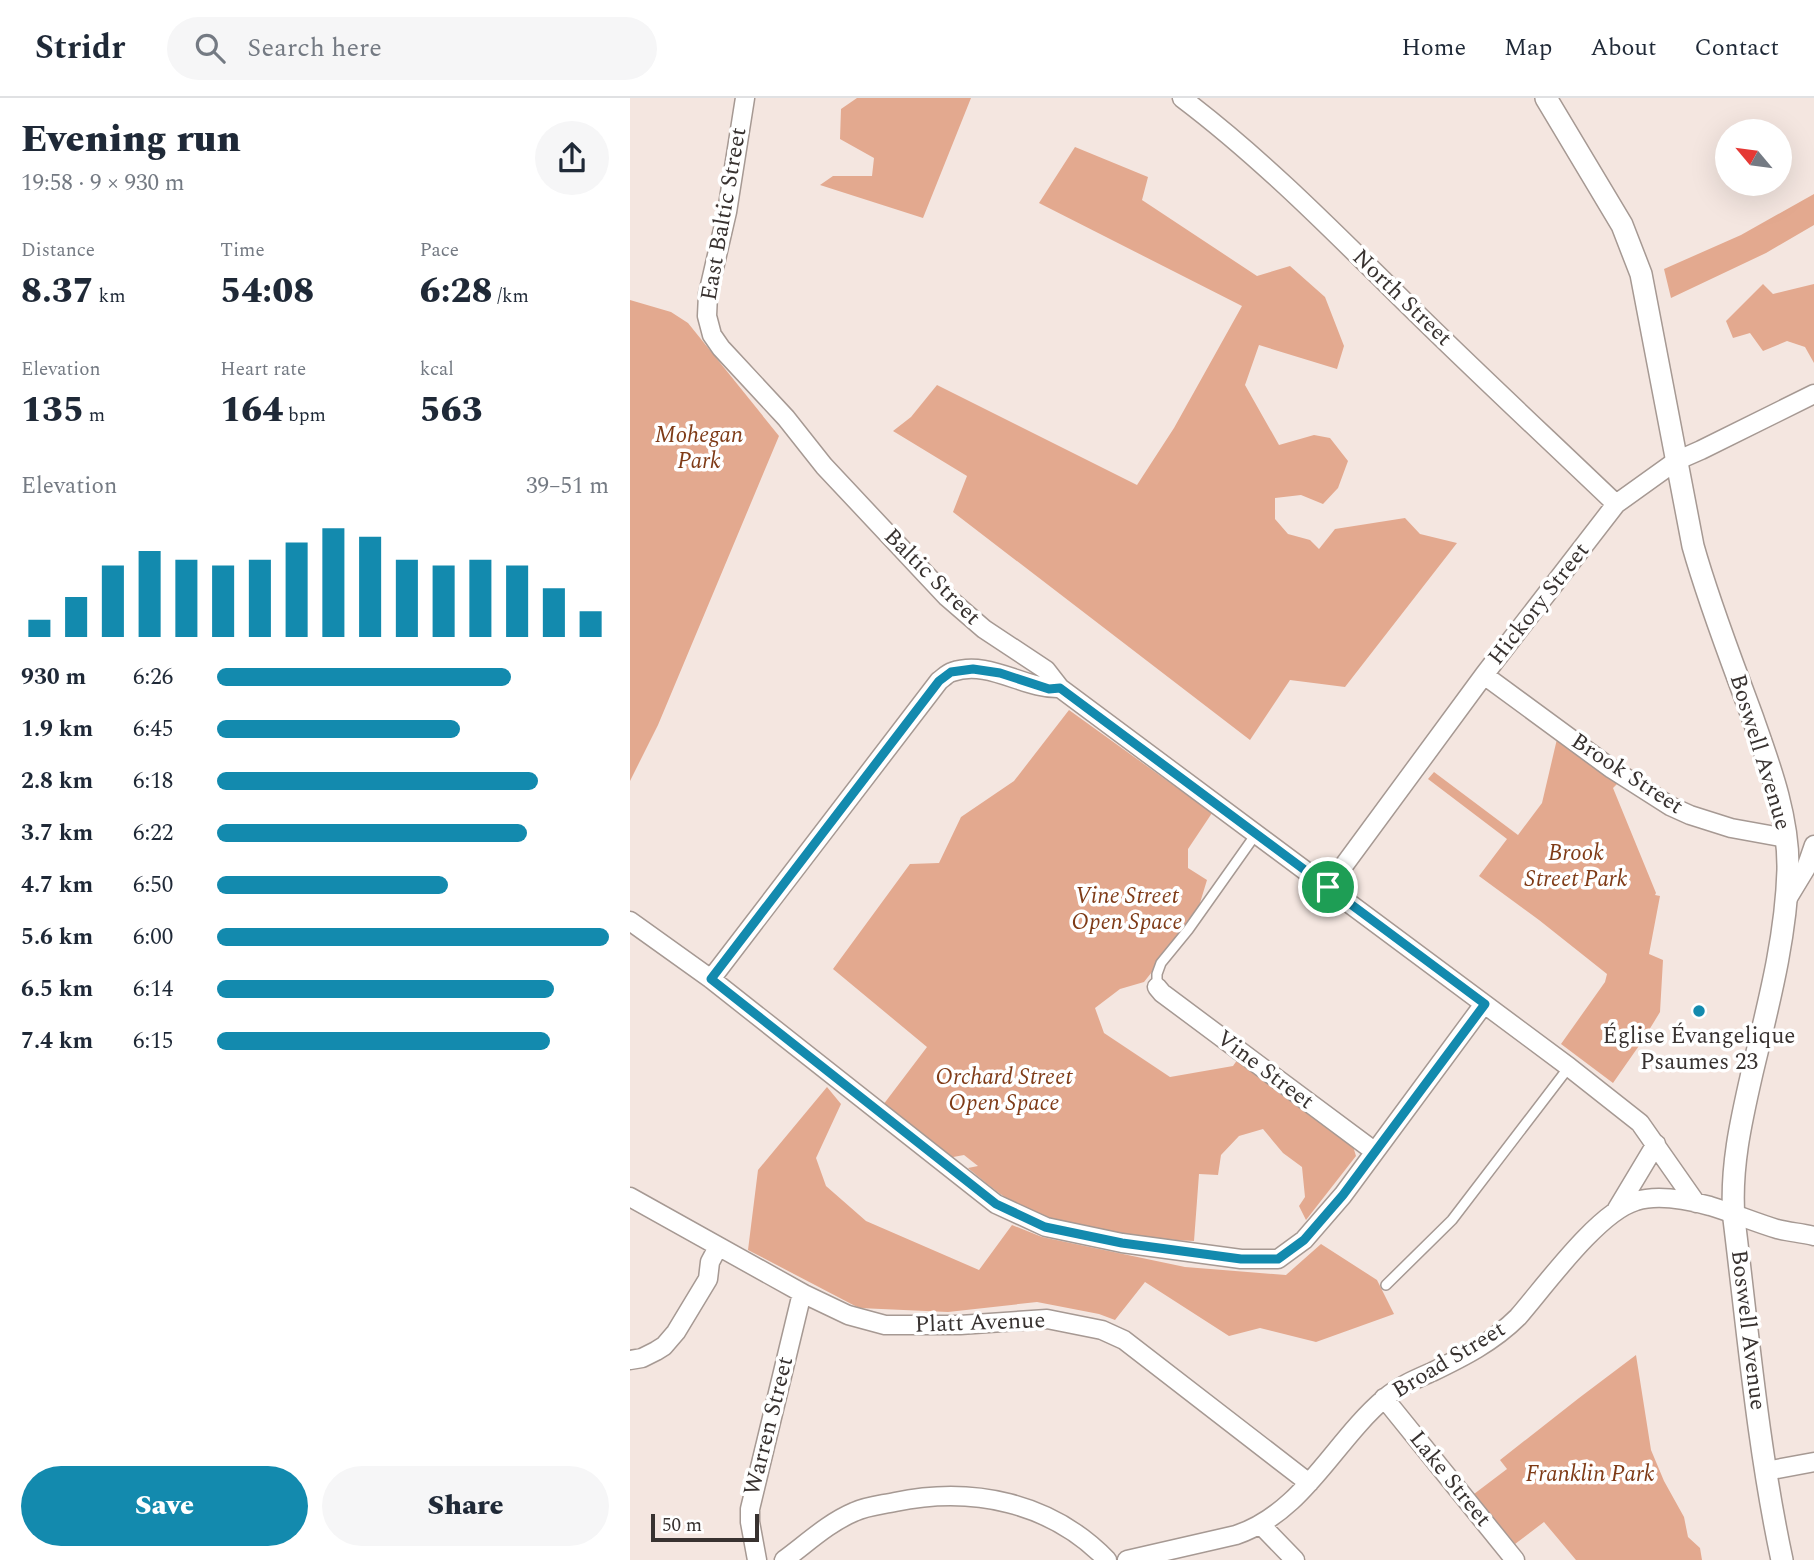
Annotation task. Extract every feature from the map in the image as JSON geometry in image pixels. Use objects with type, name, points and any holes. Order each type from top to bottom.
[{"type":"street","name":"East Baltic Street","points":[[709,329],[708,294],[727,212],[745,98]]},
{"type":"street","name":"North Street","points":[[1182,98],[1219,125],[1314,212],[1616,504]]},
{"type":"street","name":"Boswell Avenue","points":[[1546,98],[1615,213],[1636,258],[1648,307],[1696,557],[1761,742],[1786,838],[1786,901],[1775,976],[1737,1141],[1732,1188],[1766,1471],[1782,1560]]},
{"type":"street","name":"Baltic Street","points":[[709,329],[721,348],[786,418],[824,466],[947,597],[984,629],[1046,670],[1060,688],[1635,1118],[1696,1203]]},
{"type":"street","name":"Hickory Street","points":[[1328,887],[1484,675],[1616,504],[1676,461],[1814,394]]},
{"type":"street","points":[[711,979],[939,681],[951,672],[973,669],[1000,673],[1049,689],[1060,688]]},
{"type":"street","name":"Brook Street","points":[[1484,675],[1612,769],[1670,806],[1731,828],[1786,838]]},
{"type":"street","points":[[1786,901],[1806,868],[1814,845]]},
{"type":"street","points":[[630,921],[711,979],[996,1204],[1045,1227],[1134,1245],[1241,1259],[1278,1259],[1304,1240],[1343,1195],[1485,1004]]},
{"type":"street","name":"Vine Street","points":[[1157,987],[1374,1151]]},
{"type":"street","points":[[1617,1209],[1656,1144]]},
{"type":"street","name":"Platt Avenue","points":[[630,1197],[802,1293],[848,1315],[885,1325],[960,1325],[1047,1319],[1102,1330],[1124,1340],[1309,1483]]},
{"type":"street","name":"Broad Street","points":[[1127,1560],[1236,1535],[1261,1524],[1285,1507],[1384,1398],[1406,1384],[1472,1352],[1506,1329],[1594,1229],[1617,1209],[1643,1199],[1676,1200],[1696,1203],[1779,1229],[1814,1236]]},
{"type":"street","points":[[630,1360],[649,1355],[671,1339],[708,1279],[718,1271],[724,1250]]},
{"type":"street","name":"Warren Street","points":[[757,1560],[750,1508],[802,1293]]},
{"type":"street","name":"Lake Street","points":[[1384,1398],[1516,1560]]},
{"type":"street","points":[[1766,1471],[1814,1462]]},
{"type":"street","points":[[783,1560],[838,1520],[859,1510],[903,1500],[949,1495],[995,1500],[1034,1511],[1070,1531],[1107,1560]]},
{"type":"street","points":[[1261,1524],[1295,1560]]},
{"type":"lane","points":[[1157,987],[1157,974],[1161,963],[1188,930],[1256,834]]},
{"type":"lane","points":[[1386,1285],[1452,1220],[1569,1067]]},
{"type":"green space","points":[[857,98],[971,98],[923,218],[820,185],[833,176],[872,176],[874,158],[840,139],[841,109]]},
{"type":"green space","points":[[1075,147],[1148,177],[1142,200],[1257,276],[1290,266],[1325,297],[1344,346],[1337,369],[1259,345],[1245,385],[1279,445],[1314,435],[1330,438],[1348,461],[1338,488],[1323,504],[1301,495],[1275,498],[1275,519],[1288,534],[1310,540],[1319,549],[1335,529],[1405,518],[1420,534],[1457,543],[1345,687],[1290,680],[1250,740],[953,512],[967,476],[893,431],[911,417],[937,385],[1137,485],[1174,428],[1242,306],[1039,203]]},
{"type":"green space","points":[[1814,194],[1814,225],[1766,253],[1671,298],[1664,269],[1741,235]]},
{"type":"green space","points":[[1763,284],[1773,294],[1814,284],[1814,363],[1805,347],[1787,341],[1763,351],[1750,333],[1733,338],[1726,321]]},
{"type":"green space","name":"Mohegan Park","points":[[630,300],[671,312],[688,323],[779,436],[658,725],[630,781]]},
{"type":"green space","points":[[1069,710],[1212,813],[1188,849],[1188,868],[1207,880],[1196,916],[1144,982],[1120,989],[1095,1008],[1104,1033],[1170,1077],[1233,1066],[1240,1056],[1352,1143],[1356,1156],[1306,1220],[1299,1206],[1305,1197],[1302,1167],[1283,1153],[1263,1129],[1239,1136],[1221,1155],[1218,1175],[1199,1174],[1194,1241],[1173,1240],[1129,1236],[1087,1228],[1025,1208],[1002,1195],[968,1168],[978,1166],[964,1155],[948,1158],[883,1105],[927,1047],[833,969],[910,864],[939,863],[961,817],[1014,781]]},
{"type":"green space","name":"Brook Street Park","points":[[1557,739],[1618,783],[1613,788],[1655,895],[1660,896],[1649,954],[1663,960],[1660,1012],[1613,1083],[1561,1044],[1605,982],[1607,974],[1479,876],[1507,839],[1428,779],[1434,772],[1518,835],[1542,803]]},
{"type":"green space","points":[[827,1087],[841,1104],[816,1158],[826,1186],[866,1221],[979,1270],[1012,1225],[1042,1237],[1185,1267],[1286,1275],[1321,1244],[1377,1280],[1394,1314],[1316,1342],[1260,1328],[1229,1336],[1145,1282],[1115,1320],[1099,1314],[1037,1302],[948,1312],[859,1308],[748,1250],[758,1170]]},
{"type":"green space","name":"Franklin Park","points":[[1636,1355],[1651,1450],[1684,1517],[1688,1537],[1700,1548],[1702,1560],[1576,1560],[1544,1522],[1515,1544],[1474,1494],[1507,1469],[1500,1460]]},
{"type":"place","name":"Église Évangelique Psaumes 23","points":[[1699,1011]]},
{"type":"route","points":[[973,669],[1000,673],[1049,689],[1060,688],[1328,887],[1485,1004],[1343,1195],[1304,1240],[1278,1259],[1241,1259],[1122,1243],[1045,1227],[996,1204],[711,979],[939,681],[951,672],[973,669]]},
{"type":"park label","name":"Vine Street Open Space","points":[[1127,909]]},
{"type":"park label","name":"Orchard Street Open Space","points":[[1004,1090]]}]
